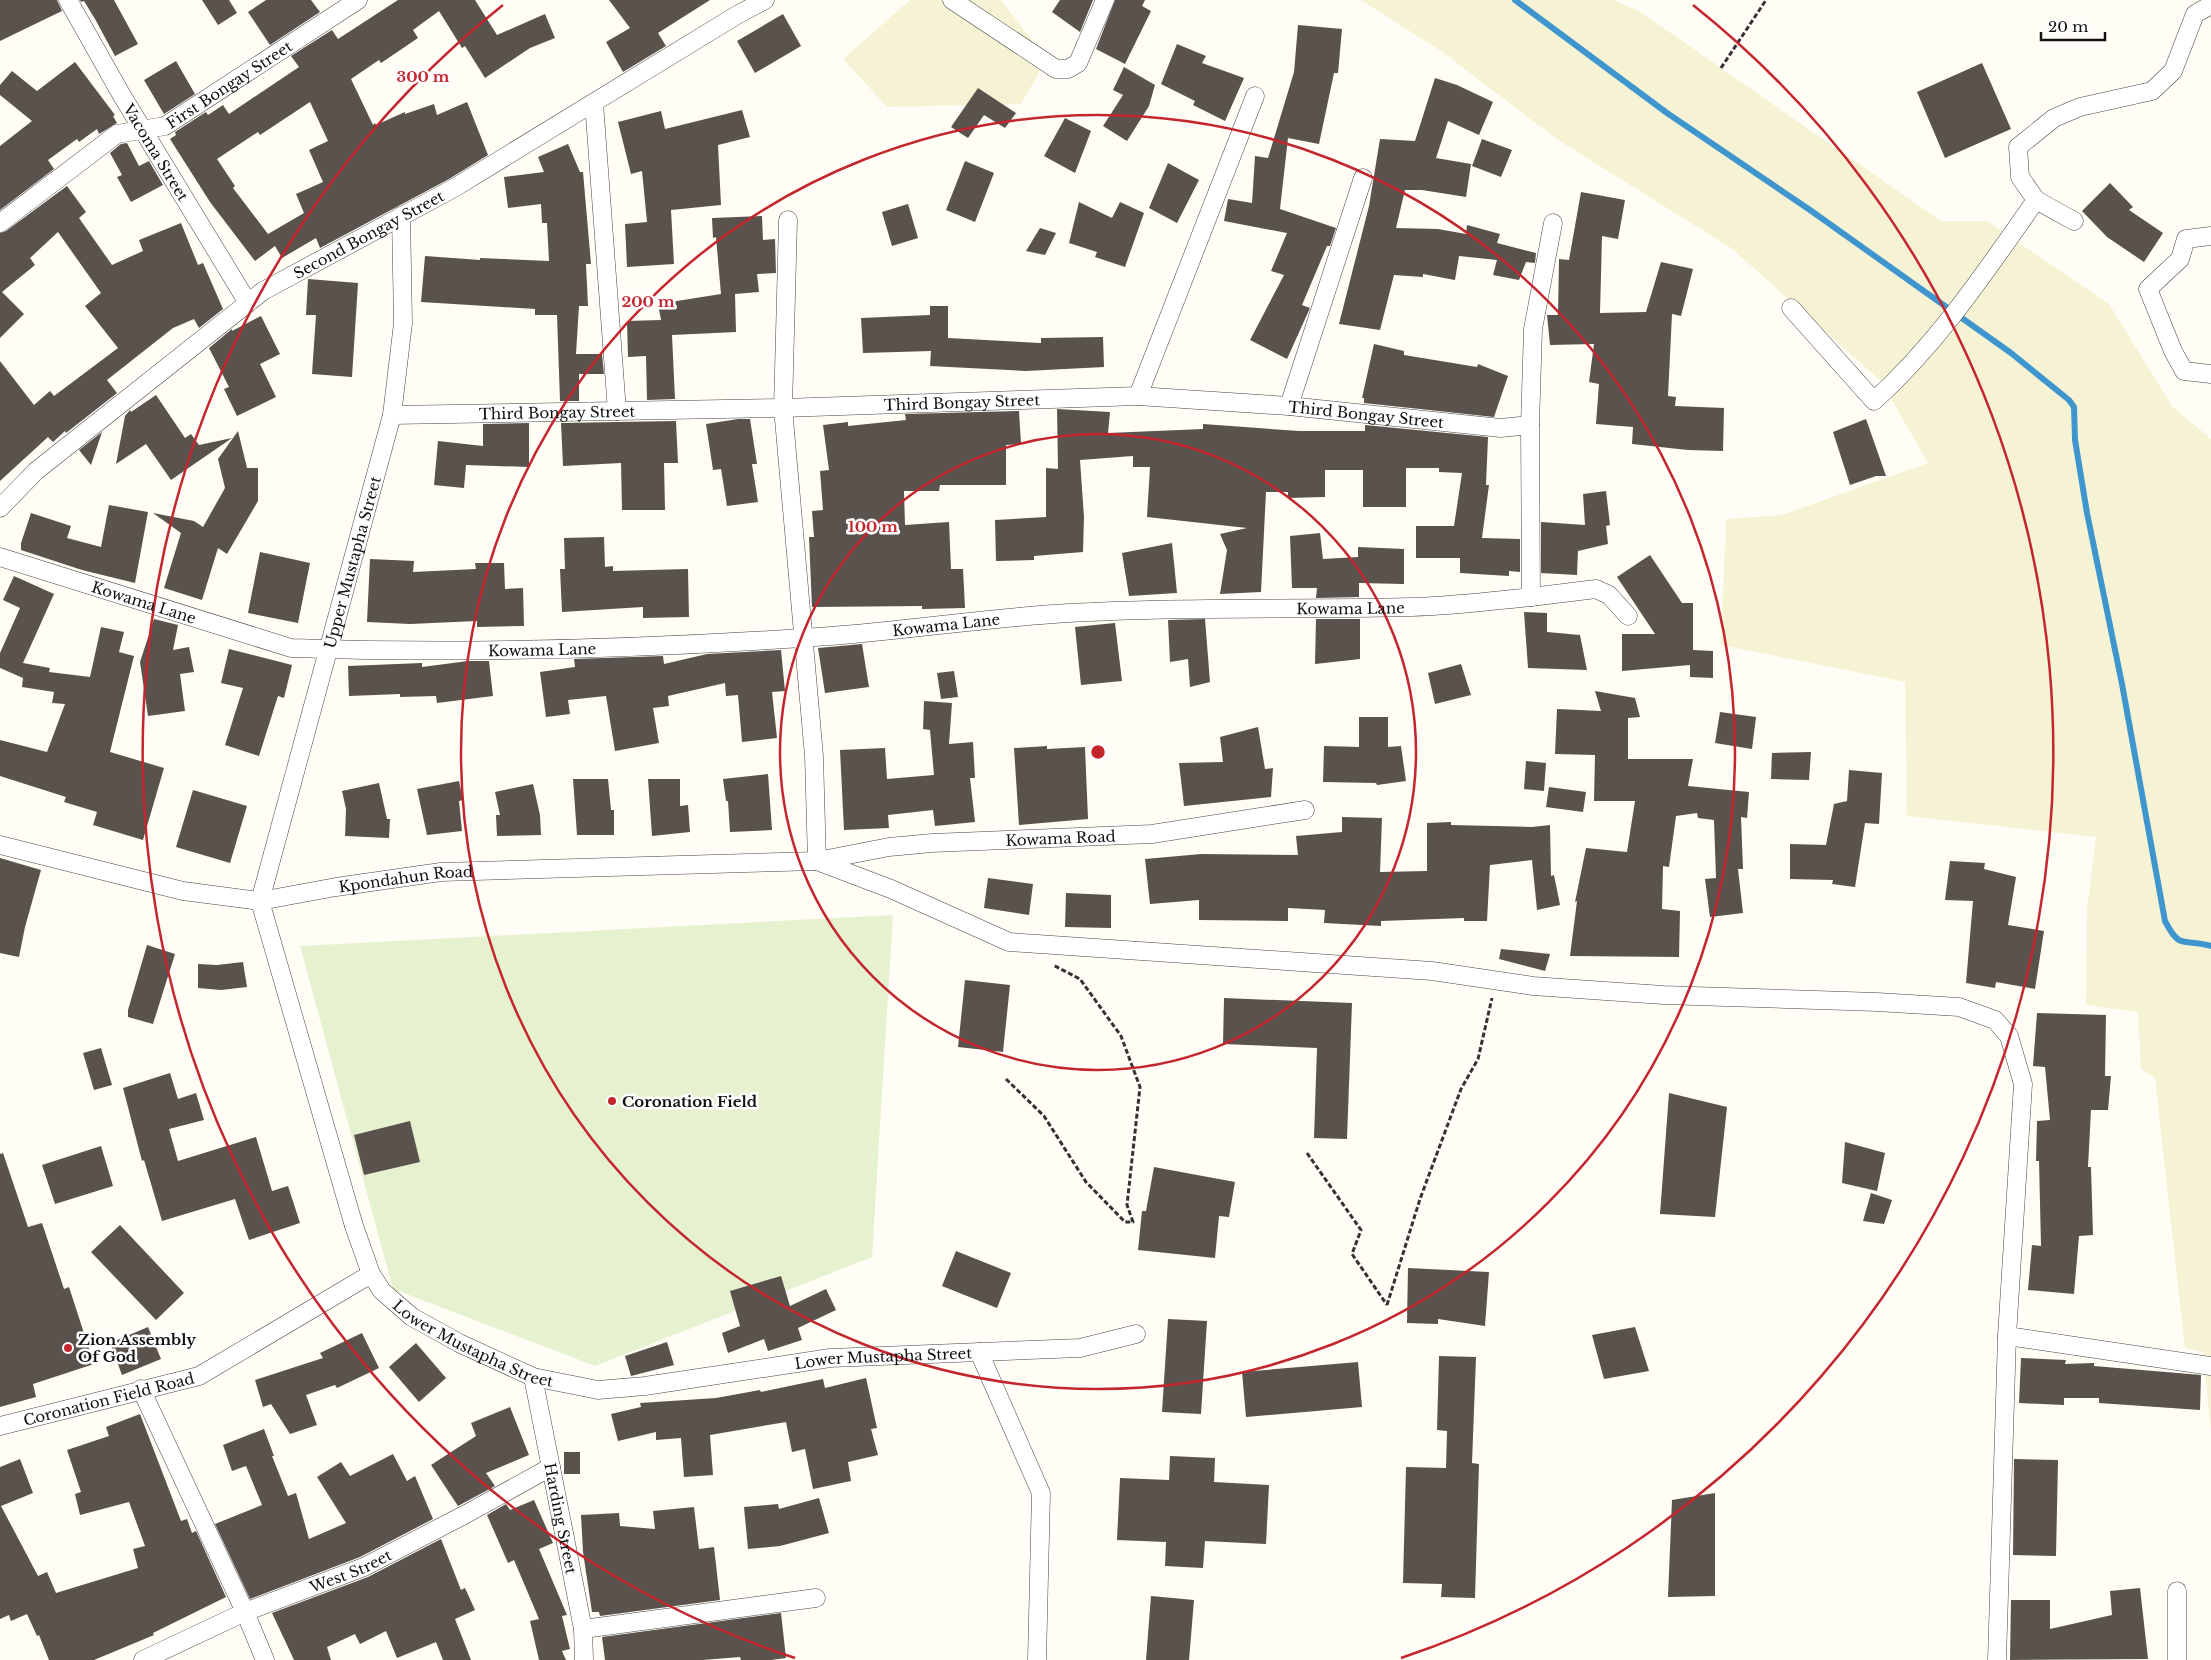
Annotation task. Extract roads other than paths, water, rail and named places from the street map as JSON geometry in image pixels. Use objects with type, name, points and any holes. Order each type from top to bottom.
[{"type":"street","name":"Vacoma Street","points":[[68,0],[248,303]]},
{"type":"street","name":"First Bongay Street","points":[[0,223],[117,134],[165,126],[358,0]]},
{"type":"street","name":"Second Bongay Street","points":[[0,508],[36,471],[263,291],[454,188],[765,0]]},
{"type":"street","points":[[952,0],[1056,69],[1068,69],[1078,63],[1105,0]]},
{"type":"street","points":[[2074,221],[2036,200],[2020,178],[2018,147],[2054,118],[2080,107],[2152,91],[2173,71],[2195,14],[2211,5]]},
{"type":"street","points":[[1138,396],[1255,96]]},
{"type":"street","points":[[594,103],[617,411]]},
{"type":"street","points":[[1289,406],[1363,178]]},
{"type":"street","points":[[1791,308],[1874,401],[1906,372],[1967,298],[2036,200]]},
{"type":"street","name":"Upper Mustapha Street","points":[[260,901],[392,415],[404,323],[401,216]]},
{"type":"street","points":[[788,220],[783,408],[814,756],[817,861],[892,889],[1009,942],[1432,971],[1533,986],[1653,994],[1877,1002],[1959,1007],[1996,1020],[2009,1036],[2023,1084],[2008,1336],[1997,1660]]},
{"type":"street","points":[[1531,597],[1530,426],[1532,329],[1553,223]]},
{"type":"street","points":[[2211,236],[2186,239],[2180,259],[2148,289],[2173,351],[2184,371],[2211,374]]},
{"type":"street","name":"Third Bongay Street","points":[[392,415],[783,408],[1138,396],[1289,406],[1501,428],[1530,426]]},
{"type":"street","name":"Kowama Lane","points":[[0,557],[291,648],[329,650],[439,651],[594,648],[804,638],[1069,613],[1415,607],[1531,597],[1596,589],[1609,595],[1628,616]]},
{"type":"street","name":"Kowama Road","points":[[817,861],[889,847],[932,843],[1152,834],[1305,810]]},
{"type":"street","name":"Kpondahun Road","points":[[0,845],[183,891],[260,901],[336,886],[440,872],[817,861]]},
{"type":"street","name":"Lower Mustapha Street","points":[[260,901],[354,1226],[371,1274],[382,1291],[412,1317],[459,1343],[533,1377],[598,1390],[645,1386],[830,1358],[1080,1348],[1136,1334]]},
{"type":"street","name":"Coronation Field Road","points":[[0,1426],[141,1389],[199,1376],[371,1274]]},
{"type":"street","points":[[2008,1336],[2211,1366]]},
{"type":"street","name":"Lower Mustapha Street","points":[[979,1352],[1041,1493],[1037,1660]]},
{"type":"street","name":"Harding Street","points":[[533,1377],[582,1629],[584,1660]]},
{"type":"street","points":[[141,1389],[265,1660]]},
{"type":"street","name":"West Street","points":[[144,1660],[245,1613],[364,1567],[468,1513],[551,1466]]},
{"type":"street","points":[[2177,1590],[2177,1660]]},
{"type":"street","points":[[582,1629],[816,1598]]},
{"type":"waterway","points":[[1515,0],[1667,113],[1810,210],[2011,353],[2069,400],[2074,407],[2075,440],[2087,513],[2122,684],[2165,921],[2170,931],[2179,940],[2211,946]]},
{"type":"place","name":"Coronation Field","points":[[612,1101]]},
{"type":"place","name":"Zion Assembly Of God","points":[[68,1348]]}]
